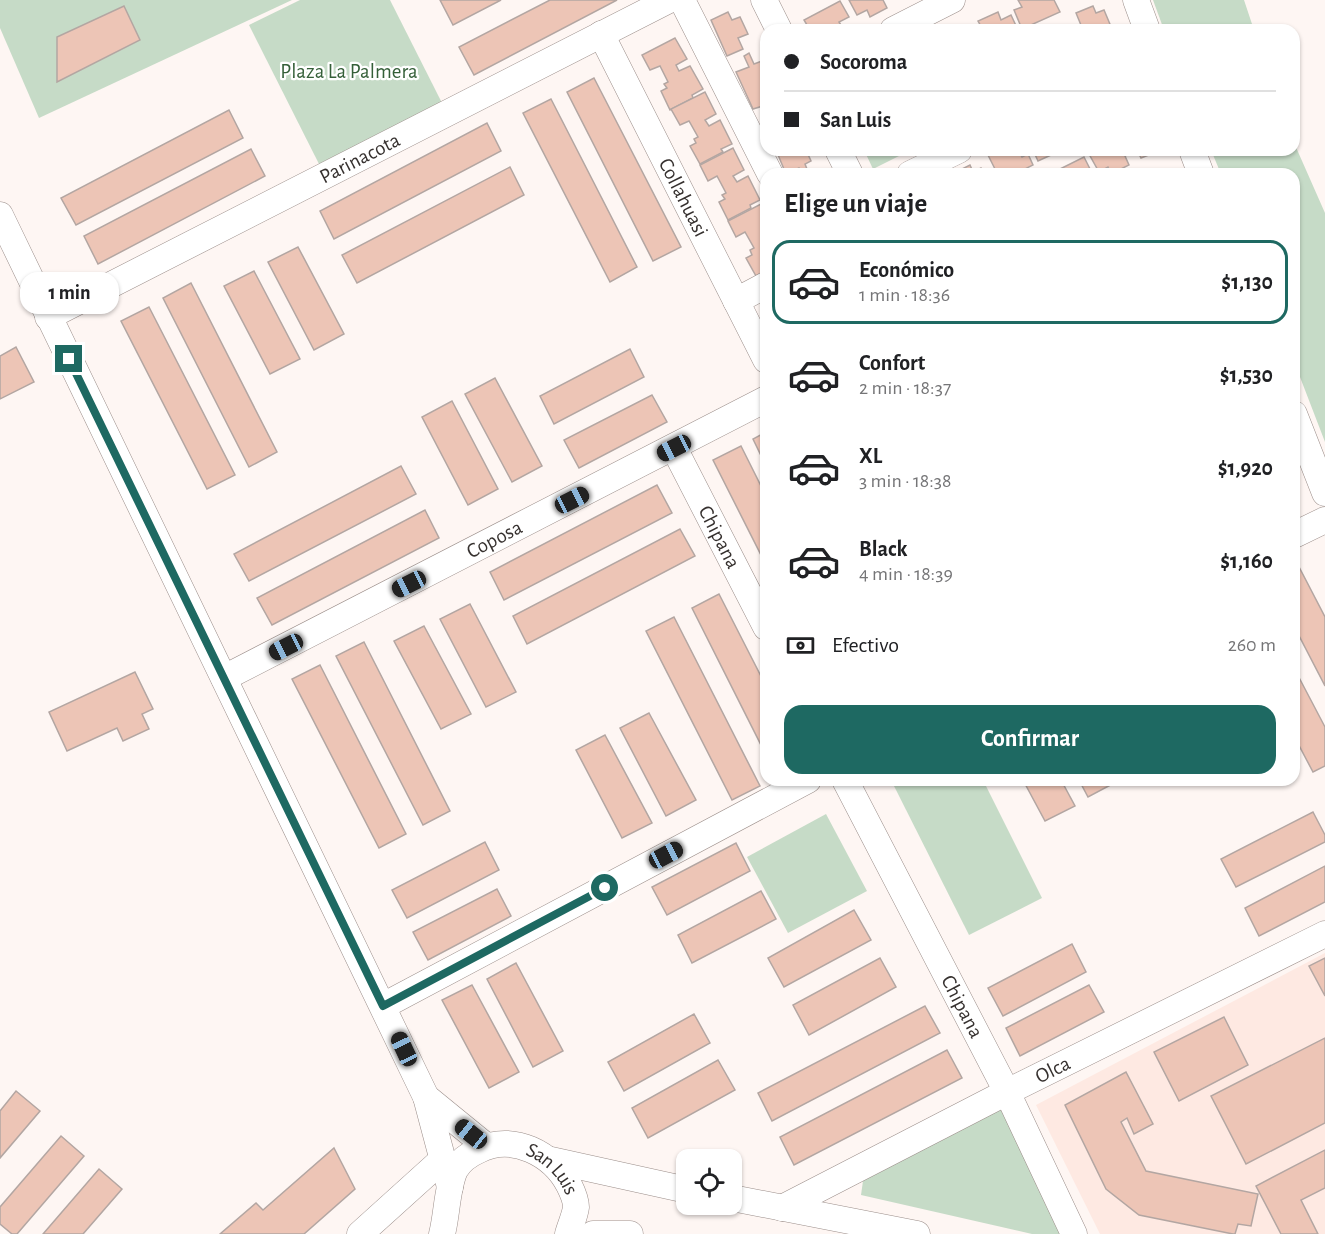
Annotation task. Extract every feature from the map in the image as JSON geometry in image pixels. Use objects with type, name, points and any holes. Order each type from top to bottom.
[{"type":"street","name":"Parinacota","points":[[48,317],[669,0]]},
{"type":"street","points":[[682,0],[760,154]]},
{"type":"street","points":[[764,0],[776,24]]},
{"type":"street","points":[[905,24],[952,0]]},
{"type":"street","points":[[1136,0],[1145,24]]},
{"type":"street","name":"Collahuasi","points":[[601,34],[760,348]]},
{"type":"street","points":[[922,168],[947,156]]},
{"type":"street","points":[[0,215],[426,1097],[450,1187]]},
{"type":"street","points":[[736,301],[760,288]]},
{"type":"street","name":"Coposa","points":[[224,678],[760,402]]},
{"type":"street","points":[[1300,429],[1325,493]]},
{"type":"street","name":"Chipana","points":[[674,448],[760,615]]},
{"type":"street","points":[[1300,532],[1325,520]]},
{"type":"street","points":[[383,1006],[797,786]]},
{"type":"street","name":"Chipana","points":[[848,786],[1007,1092],[1074,1234]]},
{"type":"street","name":"Olca","points":[[782,1208],[1007,1092],[1325,934]]},
{"type":"street","points":[[426,1097],[486,1146],[468,1155],[456,1169],[441,1234]]},
{"type":"street","name":"San Luis","points":[[486,1146],[506,1143],[532,1150],[551,1160],[573,1192],[576,1206],[568,1234]]},
{"type":"street","points":[[360,1234],[442,1159]]},
{"type":"street","points":[[551,1160],[676,1188]]},
{"type":"street","points":[[742,1200],[917,1234]]},
{"type":"street","points":[[592,1234],[630,1234]]},
{"type":"shaded area","points":[[1325,953],[1325,1234],[1100,1234],[1036,1105]]},
{"type":"green space","points":[[0,0],[292,0],[39,118],[0,28]]},
{"type":"green space","name":"Plaza La Palmera","points":[[300,0],[390,0],[442,103],[319,164],[249,25]]},
{"type":"green space","points":[[1153,0],[1244,0],[1252,24],[1162,24]]},
{"type":"green space","points":[[867,156],[899,156],[875,168],[873,168]]},
{"type":"green space","points":[[1214,156],[1300,156],[1325,213],[1325,442],[1300,377],[1300,168],[1218,168]]},
{"type":"green space","points":[[894,786],[986,786],[1042,898],[969,935]]},
{"type":"green space","points":[[826,814],[867,891],[788,933],[747,857]]},
{"type":"green space","points":[[1005,1104],[1062,1234],[1032,1234],[861,1195],[863,1181]]},
{"type":"building","points":[[440,0],[501,0],[453,25]]},
{"type":"building","points":[[550,0],[617,0],[474,75],[459,47]]},
{"type":"building","points":[[849,0],[883,0],[887,8],[870,17],[867,10],[857,15]]},
{"type":"building","points":[[1018,0],[1054,0],[1060,12],[1033,24],[1020,24],[1014,10],[1022,7]]},
{"type":"building","points":[[840,1],[849,17],[839,22],[840,24],[806,24],[804,20]]},
{"type":"building","points":[[124,6],[140,40],[57,82],[57,37]]},
{"type":"building","points":[[1093,6],[1096,13],[1104,10],[1110,24],[1081,24],[1076,13]]},
{"type":"building","points":[[728,12],[732,20],[740,17],[748,34],[738,38],[743,49],[727,56],[711,20]]},
{"type":"building","points":[[998,12],[1001,20],[1011,15],[1015,24],[980,24],[978,21]]},
{"type":"building","points":[[675,38],[687,59],[676,65],[679,71],[690,66],[703,89],[692,95],[693,98],[670,110],[661,91],[667,88],[664,84],[668,82],[660,66],[650,70],[642,55]]},
{"type":"building","points":[[749,53],[754,64],[760,62],[760,107],[753,109],[736,72],[749,67],[744,56]]},
{"type":"building","points":[[594,78],[681,247],[653,261],[567,92]]},
{"type":"building","points":[[705,92],[716,114],[705,120],[709,126],[720,120],[732,144],[721,149],[723,152],[700,164],[690,146],[696,143],[694,139],[698,137],[689,121],[680,125],[671,109]]},
{"type":"building","points":[[551,99],[637,267],[610,282],[523,113]]},
{"type":"building","points":[[229,110],[243,138],[76,225],[61,198]]},
{"type":"building","points":[[487,123],[501,151],[334,239],[320,211]]},
{"type":"building","points":[[733,148],[744,170],[733,176],[737,182],[748,176],[760,200],[750,205],[751,208],[728,220],[719,202],[725,199],[722,195],[726,193],[717,176],[708,181],[700,165]]},
{"type":"building","points":[[251,149],[265,176],[98,264],[84,236]]},
{"type":"building","points":[[778,156],[809,156],[811,161],[805,164],[807,168],[784,168]]},
{"type":"building","points":[[988,156],[1029,156],[1033,165],[1027,168],[994,168]]},
{"type":"building","points":[[1036,156],[1049,156],[1038,161]]},
{"type":"building","points":[[1090,156],[1125,156],[1129,165],[1123,168],[1097,168]]},
{"type":"building","points":[[1084,157],[1090,168],[1062,168]]},
{"type":"building","points":[[510,167],[524,195],[357,283],[342,255]]},
{"type":"building","points":[[760,205],[760,274],[756,276],[746,258],[752,255],[750,250],[754,248],[745,232],[736,237],[728,221]]},
{"type":"building","points":[[298,247],[344,334],[314,350],[268,262]]},
{"type":"building","points":[[254,271],[300,359],[270,374],[224,286]]},
{"type":"building","points":[[191,283],[277,452],[249,467],[163,298]]},
{"type":"building","points":[[149,307],[235,475],[207,489],[121,321]]},
{"type":"building","points":[[16,347],[34,382],[0,399],[0,356]]},
{"type":"building","points":[[630,349],[644,377],[554,424],[540,396]]},
{"type":"building","points":[[495,378],[542,466],[512,482],[465,394]]},
{"type":"building","points":[[652,395],[667,422],[579,468],[564,440]]},
{"type":"building","points":[[452,401],[498,489],[468,505],[422,417]]},
{"type":"building","points":[[760,435],[760,454],[753,439]]},
{"type":"building","points":[[741,446],[760,484],[760,553],[713,460]]},
{"type":"building","points":[[401,466],[416,494],[249,581],[234,554]]},
{"type":"building","points":[[657,485],[672,513],[504,600],[490,572]]},
{"type":"building","points":[[425,510],[439,538],[272,625],[257,598]]},
{"type":"building","points":[[680,529],[695,556],[527,644],[513,616]]},
{"type":"building","points":[[1300,569],[1325,617],[1325,686],[1300,638]]},
{"type":"building","points":[[719,594],[760,674],[760,743],[692,608]]},
{"type":"building","points":[[470,604],[516,692],[486,707],[440,619]]},
{"type":"building","points":[[674,617],[760,786],[732,800],[646,631]]},
{"type":"building","points":[[424,626],[471,714],[441,729],[394,641]]},
{"type":"building","points":[[364,642],[450,811],[423,825],[336,656]]},
{"type":"building","points":[[320,665],[406,834],[379,848],[292,679]]},
{"type":"building","points":[[135,672],[153,709],[142,714],[149,729],[123,741],[117,728],[67,751],[49,712]]},
{"type":"building","points":[[1300,679],[1325,727],[1325,766],[1313,772],[1300,747]]},
{"type":"building","points":[[649,713],[696,800],[666,816],[620,728]]},
{"type":"building","points":[[605,735],[652,823],[622,838],[576,750]]},
{"type":"building","points":[[1026,786],[1064,786],[1075,806],[1045,821]]},
{"type":"building","points":[[1082,786],[1109,786],[1088,797]]},
{"type":"building","points":[[1313,812],[1325,835],[1325,842],[1236,887],[1221,859]]},
{"type":"building","points":[[485,842],[499,870],[407,918],[392,890]]},
{"type":"building","points":[[736,843],[750,871],[667,915],[652,887]]},
{"type":"building","points":[[1325,866],[1325,902],[1259,936],[1245,908]]},
{"type":"building","points":[[497,889],[511,916],[428,960],[413,932]]},
{"type":"building","points":[[761,891],[776,919],[692,963],[678,935]]},
{"type":"building","points":[[854,910],[871,940],[784,987],[768,958]]},
{"type":"building","points":[[1072,944],[1086,972],[1003,1016],[988,988]]},
{"type":"building","points":[[880,958],[896,987],[809,1035],[793,1005]]},
{"type":"building","points":[[1325,958],[1325,996],[1309,966]]},
{"type":"building","points":[[516,963],[563,1051],[533,1067],[487,979]]},
{"type":"building","points":[[472,985],[519,1072],[489,1088],[442,1000]]},
{"type":"building","points":[[1089,985],[1104,1012],[1020,1056],[1006,1028]]},
{"type":"building","points":[[925,1006],[940,1033],[772,1121],[758,1093]]},
{"type":"building","points":[[694,1014],[710,1043],[624,1091],[608,1062]]},
{"type":"building","points":[[1224,1017],[1248,1065],[1179,1101],[1154,1052]]},
{"type":"building","points":[[1325,1038],[1325,1123],[1246,1164],[1211,1096]]},
{"type":"building","points":[[947,1050],[962,1078],[794,1165],[780,1137]]},
{"type":"building","points":[[718,1060],[735,1090],[648,1138],[632,1108]]},
{"type":"building","points":[[1126,1072],[1153,1124],[1134,1134],[1127,1118],[1121,1122],[1146,1171],[1258,1194],[1251,1226],[1238,1224],[1233,1234],[1139,1215],[1106,1189],[1065,1105]]},
{"type":"building","points":[[16,1091],[40,1111],[0,1158],[0,1111]]},
{"type":"building","points":[[61,1136],[84,1156],[17,1234],[12,1234],[0,1224],[0,1207]]},
{"type":"building","points":[[334,1148],[355,1189],[304,1234],[220,1234],[256,1203],[263,1210]]},
{"type":"building","points":[[1325,1150],[1325,1188],[1301,1200],[1318,1234],[1281,1234],[1256,1186]]},
{"type":"building","points":[[99,1169],[122,1189],[83,1234],[43,1234]]},
{"type":"route","points":[[69,359],[383,1006],[605,888]]}]
